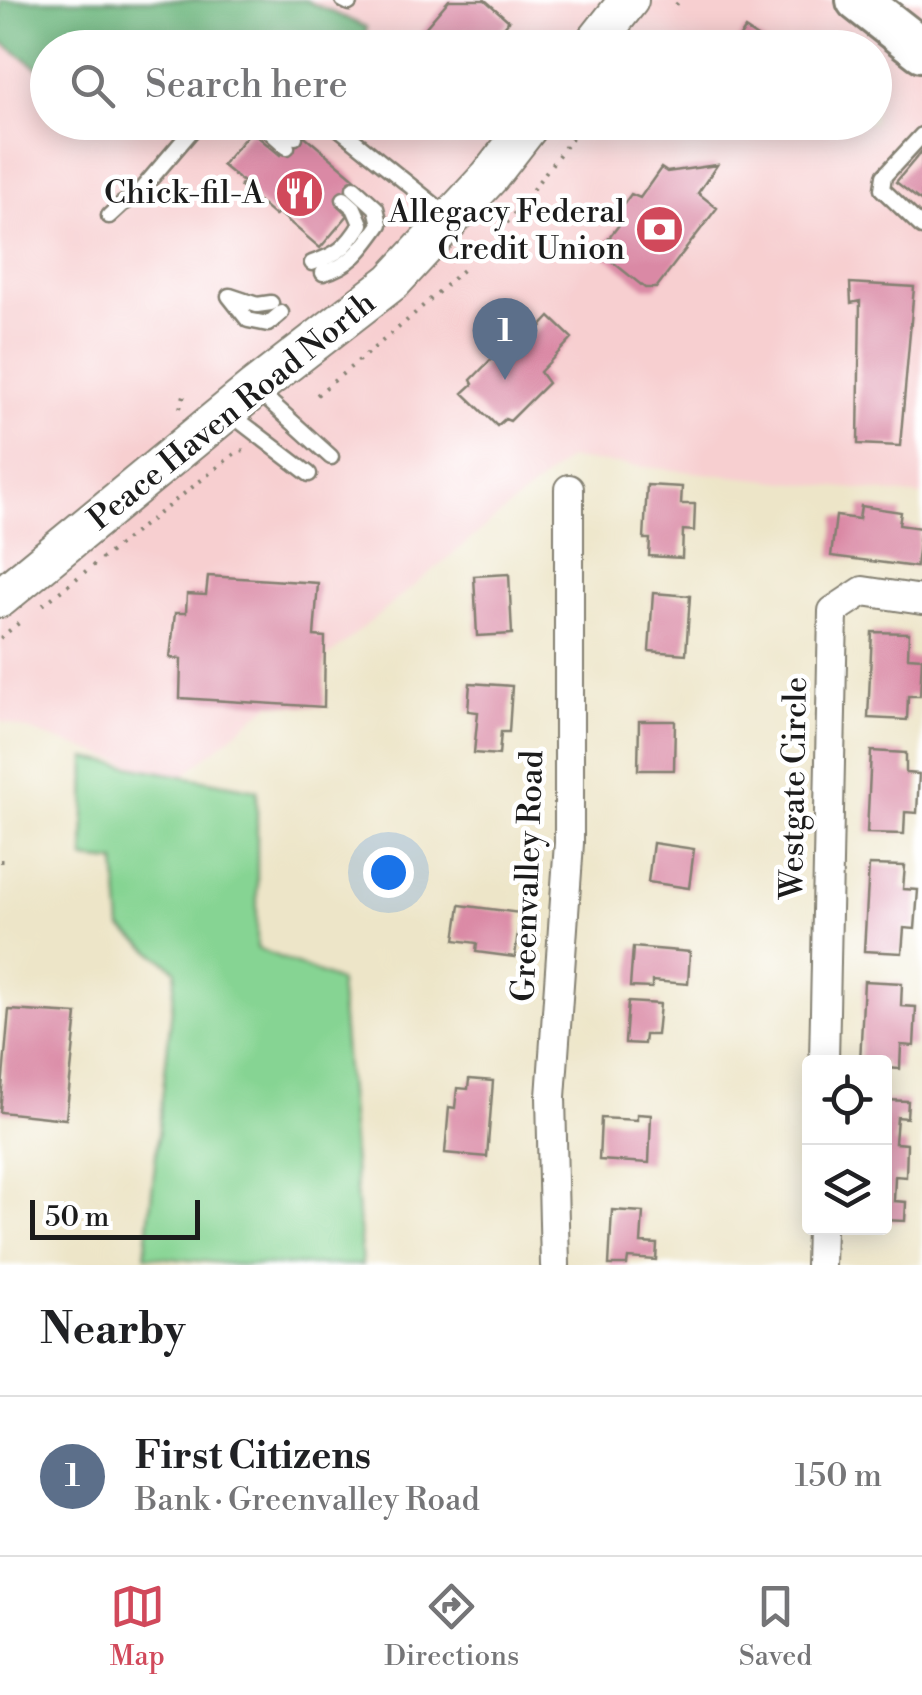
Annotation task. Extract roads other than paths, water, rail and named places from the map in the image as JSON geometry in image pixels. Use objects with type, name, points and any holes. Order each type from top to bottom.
[{"type":"main road","points":[[605,30],[629,0]]},
{"type":"main road","points":[[858,0],[922,50]]},
{"type":"main road","name":"Peace Haven Road North","points":[[14,607],[241,400],[394,281],[518,140]]},
{"type":"street","name":"Greenvalley Road","points":[[555,1265],[552,1097],[569,844],[569,489]]},
{"type":"street","name":"Westgate Circle","points":[[824,1055],[833,611],[863,591],[922,600]]},
{"type":"street","points":[[820,1235],[820,1265]]},
{"type":"lane","points":[[922,135],[884,176],[882,188],[922,227]]},
{"type":"lane","points":[[109,216],[135,197],[184,140]]},
{"type":"lane","points":[[353,140],[451,219]]},
{"type":"lane","points":[[318,268],[349,243],[361,224],[349,194]]},
{"type":"lane","points":[[229,296],[248,320],[268,324],[276,308]]},
{"type":"lane","points":[[241,400],[331,457]]},
{"type":"lane","points":[[241,400],[309,474]]},
{"type":"place","name":"Chick-fil-A","points":[[299,193]]},
{"type":"place","name":"Allegacy Federal Credit Union","points":[[660,230]]},
{"type":"place","name":"First Citizens","points":[[505,380]]}]
